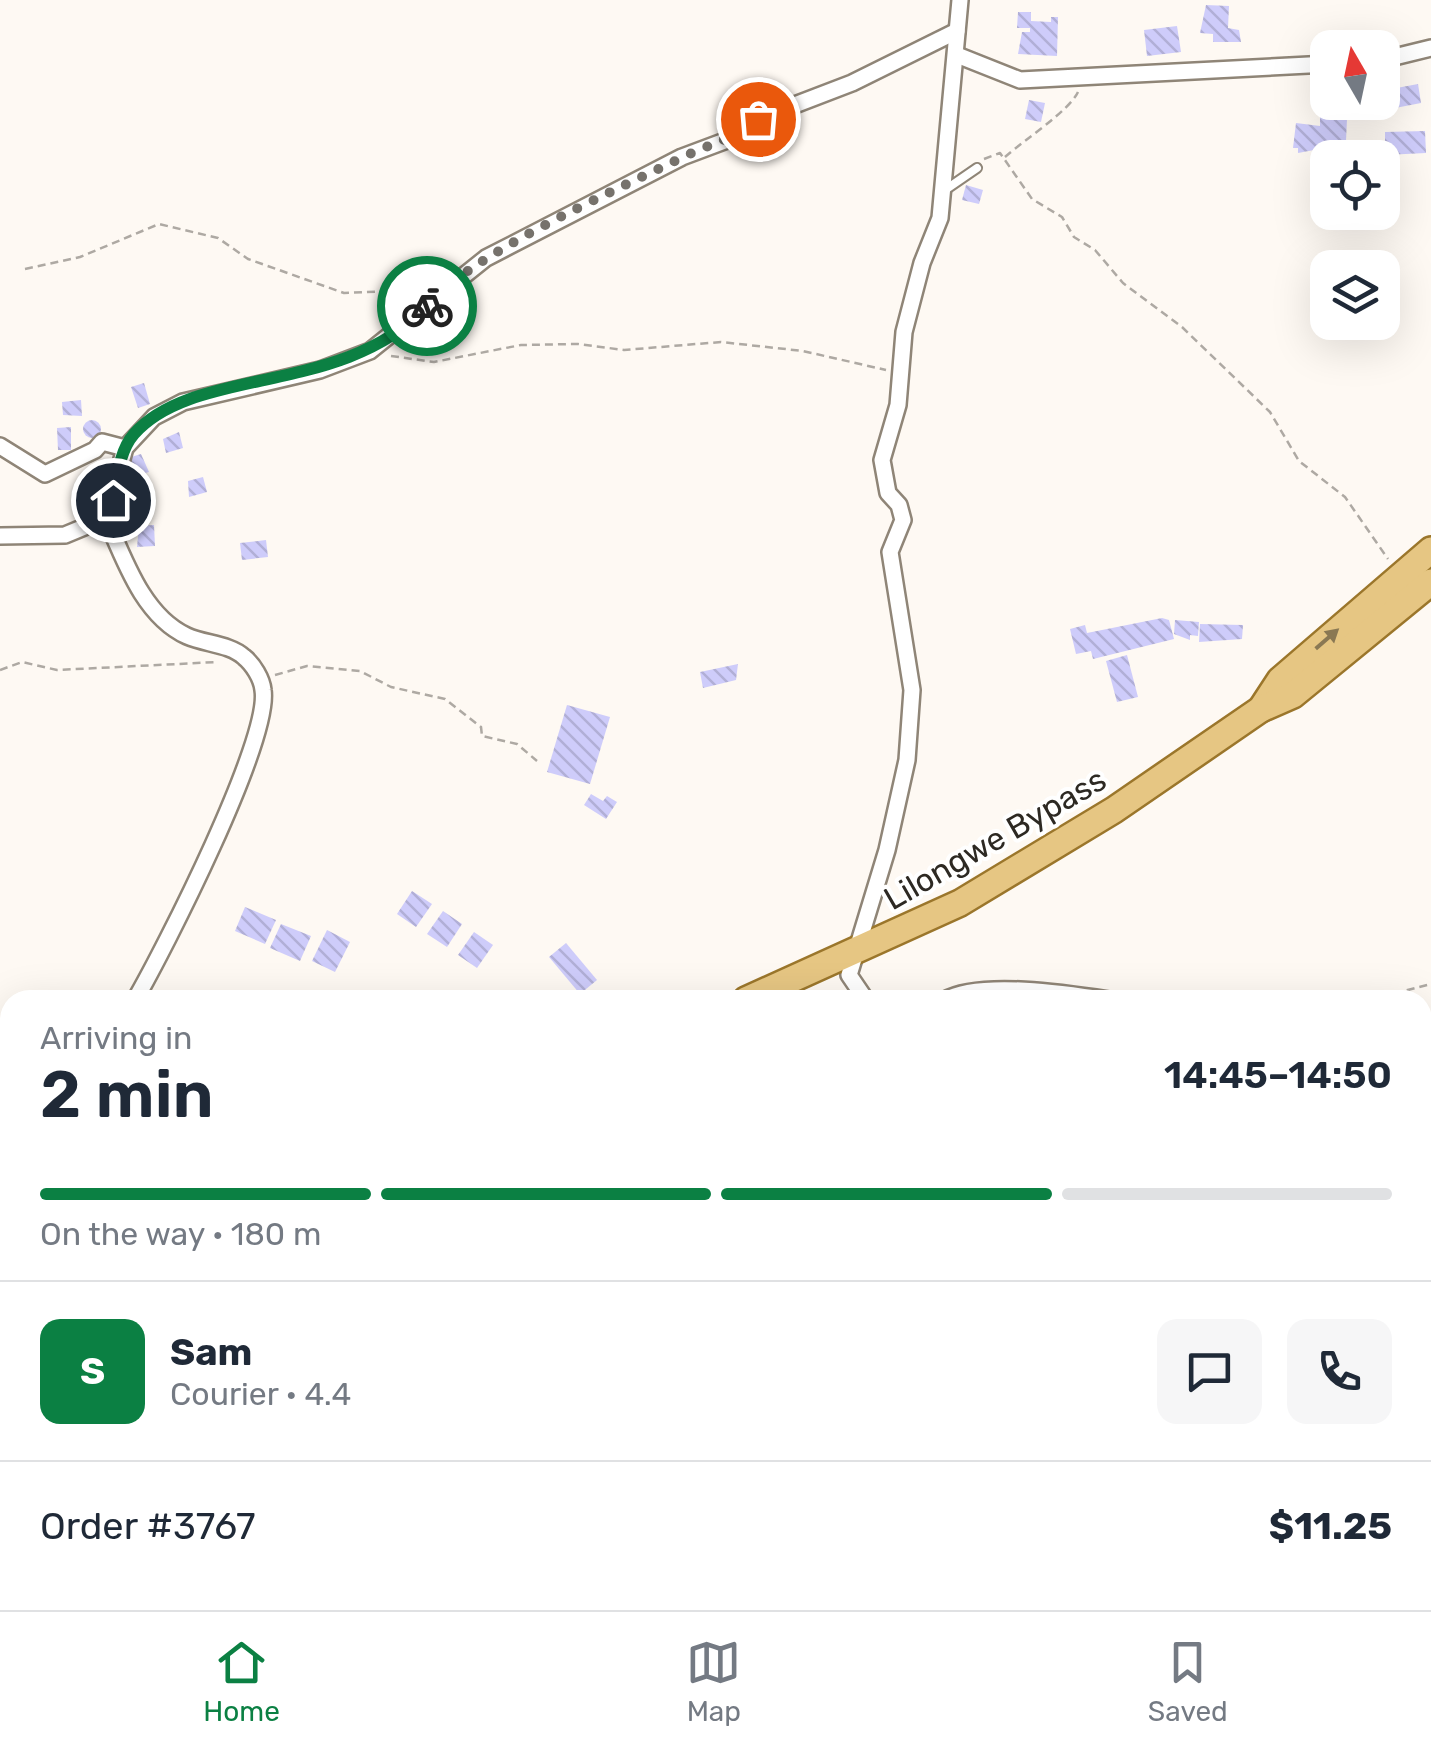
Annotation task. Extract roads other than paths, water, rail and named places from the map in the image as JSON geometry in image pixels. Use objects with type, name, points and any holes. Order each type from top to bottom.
[{"type":"main road","name":"Lilongwe Bypass","points":[[1261,709],[1280,680],[1431,550]]},
{"type":"main road","name":"Lilongwe Bypass","points":[[770,990],[960,903],[1062,844],[1261,709],[1293,695],[1431,582]]},
{"type":"street","points":[[860,990],[850,975],[900,798],[912,714],[890,552],[903,520],[900,506],[888,493],[882,460],[894,430],[904,332],[922,263],[940,218],[960,0]]},
{"type":"street","points":[[140,990],[226,815],[251,748],[263,701],[255,670],[235,651],[190,637],[166,619],[138,587],[106,518],[125,448],[154,417],[184,402],[320,370],[370,351],[486,258],[682,157],[738,136],[758,119],[852,83],[957,31]]},
{"type":"street","points":[[1400,56],[1431,48]]},
{"type":"street","points":[[957,54],[1020,80],[1310,65]]},
{"type":"street","points":[[0,446],[45,474],[95,450],[102,442],[125,448]]},
{"type":"street","points":[[0,536],[64,535],[106,518]]},
{"type":"lane","points":[[942,193],[977,168]]}]
